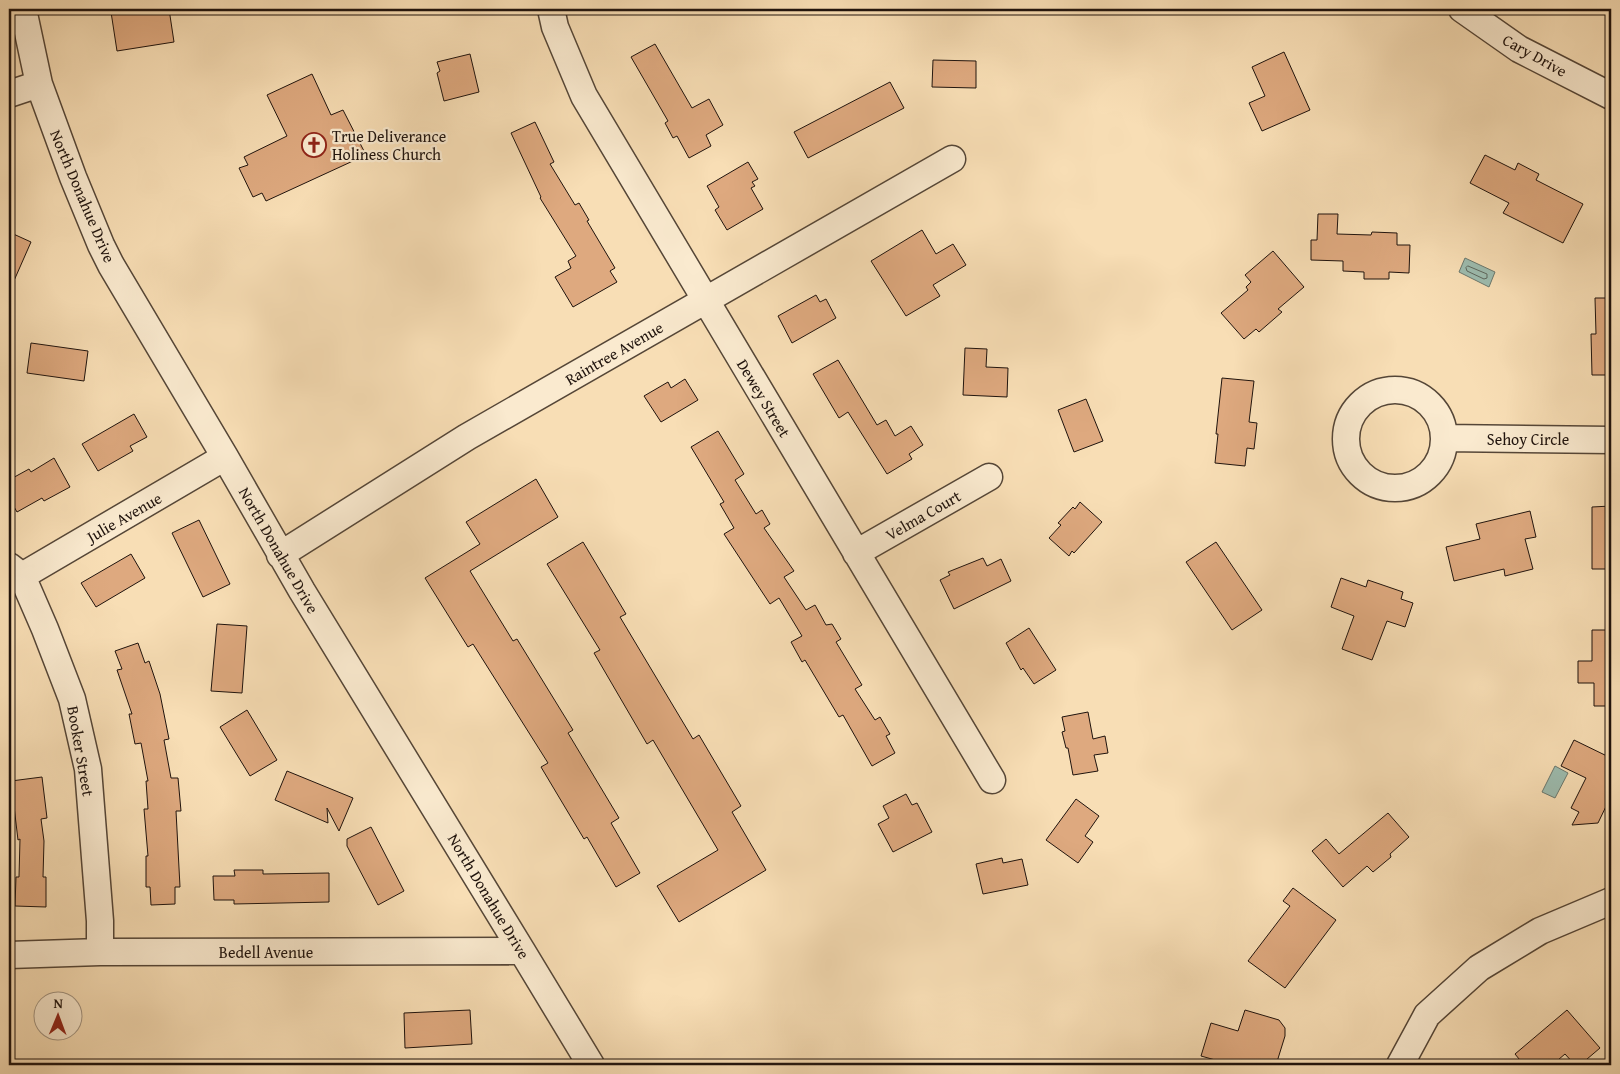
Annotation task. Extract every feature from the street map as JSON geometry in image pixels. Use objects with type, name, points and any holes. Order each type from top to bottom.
[{"type":"street","name":"North Donahue Drive","points":[[23,9],[39,84],[73,178],[101,245],[280,555],[590,1065]]},
{"type":"street","name":"Dewey Street","points":[[551,9],[555,27],[584,96],[992,780]]},
{"type":"street","name":"Cary Drive","points":[[1462,9],[1519,49],[1611,96]]},
{"type":"street","points":[[9,94],[39,84]]},
{"type":"street","name":"Raintree Avenue","points":[[280,555],[467,437],[952,158]]},
{"type":"street","name":"Sehoy Circle","points":[[1444,438],[1611,440]]},
{"type":"street","name":"Julie Avenue","points":[[15,571],[225,457]]},
{"type":"street","name":"Velma Court","points":[[856,553],[989,477]]},
{"type":"street","name":"Booker Street","points":[[15,571],[45,629],[72,698],[88,769],[100,952]]},
{"type":"street","points":[[1400,1065],[1427,1015],[1478,968],[1540,931],[1611,901]]},
{"type":"street","name":"Bedell Avenue","points":[[9,955],[100,952],[522,951]]},
{"type":"water","points":[[1465,258],[1495,272],[1489,287],[1459,272]]},
{"type":"water","points":[[1555,766],[1568,773],[1555,798],[1542,792]]},
{"type":"building","points":[[129,9],[169,9],[174,42],[117,51],[111,12]]},
{"type":"building","points":[[655,44],[692,108],[709,99],[723,125],[706,135],[711,146],[689,158],[677,136],[673,138],[665,123],[668,121],[631,57]]},
{"type":"building","points":[[1284,52],[1310,110],[1262,131],[1249,103],[1265,96],[1252,67]]},
{"type":"building","points":[[470,54],[479,92],[444,101],[437,73],[440,71],[437,62]]},
{"type":"building","points":[[933,60],[976,61],[976,88],[932,87]]},
{"type":"building","name":"True Deliverance Holiness Church","points":[[312,74],[331,115],[343,110],[366,155],[266,201],[262,193],[253,197],[239,168],[248,165],[244,157],[287,136],[267,95]]},
{"type":"building","points":[[890,82],[904,108],[808,158],[794,132]]},
{"type":"building","points":[[535,122],[554,162],[550,164],[575,205],[579,203],[589,220],[587,221],[615,268],[610,271],[617,282],[573,307],[555,277],[571,268],[568,261],[576,256],[540,198],[511,133]]},
{"type":"building","points":[[1485,155],[1515,170],[1518,163],[1539,174],[1536,180],[1583,204],[1563,243],[1503,213],[1509,203],[1470,183]]},
{"type":"building","points":[[748,162],[758,179],[752,182],[755,186],[751,188],[763,209],[727,230],[715,210],[719,207],[707,186]]},
{"type":"building","points":[[1318,214],[1338,214],[1337,234],[1371,235],[1372,232],[1397,233],[1397,245],[1410,245],[1409,273],[1389,272],[1389,279],[1364,279],[1364,272],[1343,271],[1343,261],[1311,260],[1311,240],[1317,240]]},
{"type":"building","points":[[922,230],[936,254],[953,244],[966,265],[933,285],[940,296],[906,316],[871,261]]},
{"type":"building","points":[[9,232],[31,242],[9,292]]},
{"type":"building","points":[[1273,251],[1304,287],[1278,309],[1282,312],[1259,332],[1256,329],[1244,339],[1221,313],[1248,290],[1246,287],[1251,282],[1245,275]]},
{"type":"building","points":[[816,295],[820,302],[826,299],[836,318],[792,343],[778,316]]},
{"type":"building","points":[[1595,298],[1611,298],[1611,375],[1592,375],[1591,334],[1596,334]]},
{"type":"building","points":[[31,343],[88,351],[84,381],[27,373]]},
{"type":"building","points":[[965,348],[987,349],[986,367],[1008,368],[1007,397],[963,395]]},
{"type":"building","points":[[838,360],[877,425],[886,420],[895,436],[911,426],[923,445],[909,454],[912,459],[887,474],[848,412],[839,418],[813,374]]},
{"type":"building","points":[[1222,378],[1254,381],[1249,422],[1257,423],[1254,449],[1247,448],[1245,466],[1215,463]]},
{"type":"building","points":[[685,379],[698,400],[661,422],[644,396],[668,382],[671,388]]},
{"type":"building","points":[[1086,399],[1103,441],[1074,452],[1058,410]]},
{"type":"building","points":[[134,414],[147,437],[130,446],[133,451],[98,471],[82,444]]},
{"type":"building","points":[[718,431],[744,474],[735,480],[756,514],[762,510],[770,524],[764,528],[794,571],[784,577],[806,610],[815,605],[826,625],[832,624],[841,639],[836,642],[862,685],[855,689],[875,720],[880,717],[890,734],[886,736],[895,753],[872,766],[843,715],[839,717],[805,660],[802,662],[791,642],[802,636],[779,598],[770,604],[724,534],[734,528],[720,504],[724,502],[691,447]]},
{"type":"building","points":[[54,458],[70,487],[44,501],[42,498],[17,512],[9,498],[9,480],[29,469],[31,472]]},
{"type":"building","points":[[536,479],[558,517],[470,571],[513,641],[517,639],[573,730],[568,733],[619,818],[611,823],[640,873],[616,887],[587,837],[584,839],[541,767],[548,763],[473,644],[468,647],[425,578],[480,544],[466,522]]},
{"type":"building","points":[[1080,502],[1102,522],[1069,556],[1049,538],[1061,525],[1058,523],[1073,507],[1075,509]]},
{"type":"building","points":[[1611,506],[1611,569],[1592,569],[1592,507]]},
{"type":"building","points":[[1530,511],[1536,537],[1525,539],[1533,569],[1505,576],[1504,569],[1454,581],[1446,547],[1480,539],[1476,524]]},
{"type":"building","points":[[199,520],[230,584],[203,597],[172,533]]},
{"type":"building","points":[[583,542],[626,614],[620,617],[693,739],[699,735],[741,806],[732,812],[766,870],[679,922],[657,886],[718,850],[653,740],[647,744],[594,653],[600,650],[547,564]]},
{"type":"building","points":[[1216,542],[1262,610],[1232,630],[1186,562]]},
{"type":"building","points":[[131,554],[145,578],[96,607],[81,583]]},
{"type":"building","points":[[983,558],[987,566],[1001,559],[1011,581],[954,609],[940,580],[950,575],[948,572]]},
{"type":"building","points":[[1341,578],[1366,587],[1368,580],[1403,592],[1401,599],[1413,603],[1405,627],[1387,621],[1372,660],[1342,649],[1354,616],[1331,607]]},
{"type":"building","points":[[217,624],[247,626],[242,693],[211,691]]},
{"type":"building","points":[[1029,628],[1056,670],[1034,684],[1023,668],[1021,670],[1006,643]]},
{"type":"building","points":[[1592,630],[1611,630],[1611,706],[1594,706],[1594,683],[1578,683],[1578,661],[1592,661]]},
{"type":"building","points":[[138,643],[145,663],[149,661],[160,694],[169,739],[164,740],[171,778],[178,778],[181,811],[176,811],[180,887],[175,887],[175,904],[151,905],[150,887],[146,887],[146,856],[148,856],[144,809],[148,809],[146,781],[148,781],[141,743],[135,744],[129,714],[132,714],[117,670],[122,669],[115,651]]},
{"type":"building","points":[[247,710],[277,760],[250,776],[220,727]]},
{"type":"building","points":[[1088,712],[1093,739],[1105,736],[1108,753],[1094,755],[1098,771],[1073,775],[1068,748],[1066,748],[1062,732],[1065,731],[1062,717]]},
{"type":"building","points":[[1574,740],[1611,758],[1611,796],[1598,823],[1572,825],[1579,812],[1571,808],[1586,778],[1561,766]]},
{"type":"building","points":[[287,771],[353,798],[339,831],[327,808],[328,823],[275,800]]},
{"type":"building","points":[[42,777],[47,818],[41,819],[44,841],[43,877],[46,877],[46,907],[15,906],[16,877],[19,877],[20,839],[18,840],[11,781]]},
{"type":"building","points":[[906,794],[912,805],[917,803],[932,832],[893,852],[878,824],[889,818],[883,806]]},
{"type":"building","points":[[1076,799],[1099,816],[1085,836],[1093,842],[1078,863],[1046,840]]},
{"type":"building","points":[[1388,813],[1409,837],[1390,854],[1391,857],[1373,872],[1367,866],[1343,887],[1312,851],[1326,839],[1339,854]]},
{"type":"building","points":[[371,827],[404,891],[378,905],[347,846],[347,839]]},
{"type":"building","points":[[1002,858],[1003,863],[1022,859],[1028,885],[983,894],[976,864]]},
{"type":"building","points":[[234,870],[263,870],[263,874],[329,873],[329,902],[234,904],[234,900],[214,900],[213,876],[235,876]]},
{"type":"building","points":[[1293,888],[1336,920],[1285,988],[1248,961],[1290,906],[1283,901]]},
{"type":"building","points":[[470,1010],[472,1044],[405,1048],[404,1013]]},
{"type":"building","points":[[1245,1010],[1279,1020],[1285,1028],[1285,1036],[1276,1065],[1233,1065],[1201,1056],[1211,1023],[1238,1031]]},
{"type":"building","points":[[1567,1010],[1600,1048],[1580,1065],[1575,1065],[1565,1054],[1552,1065],[1524,1065],[1515,1054]]},
{"type":"place","name":"True Deliverance Holiness Church","points":[[314,145]]}]
